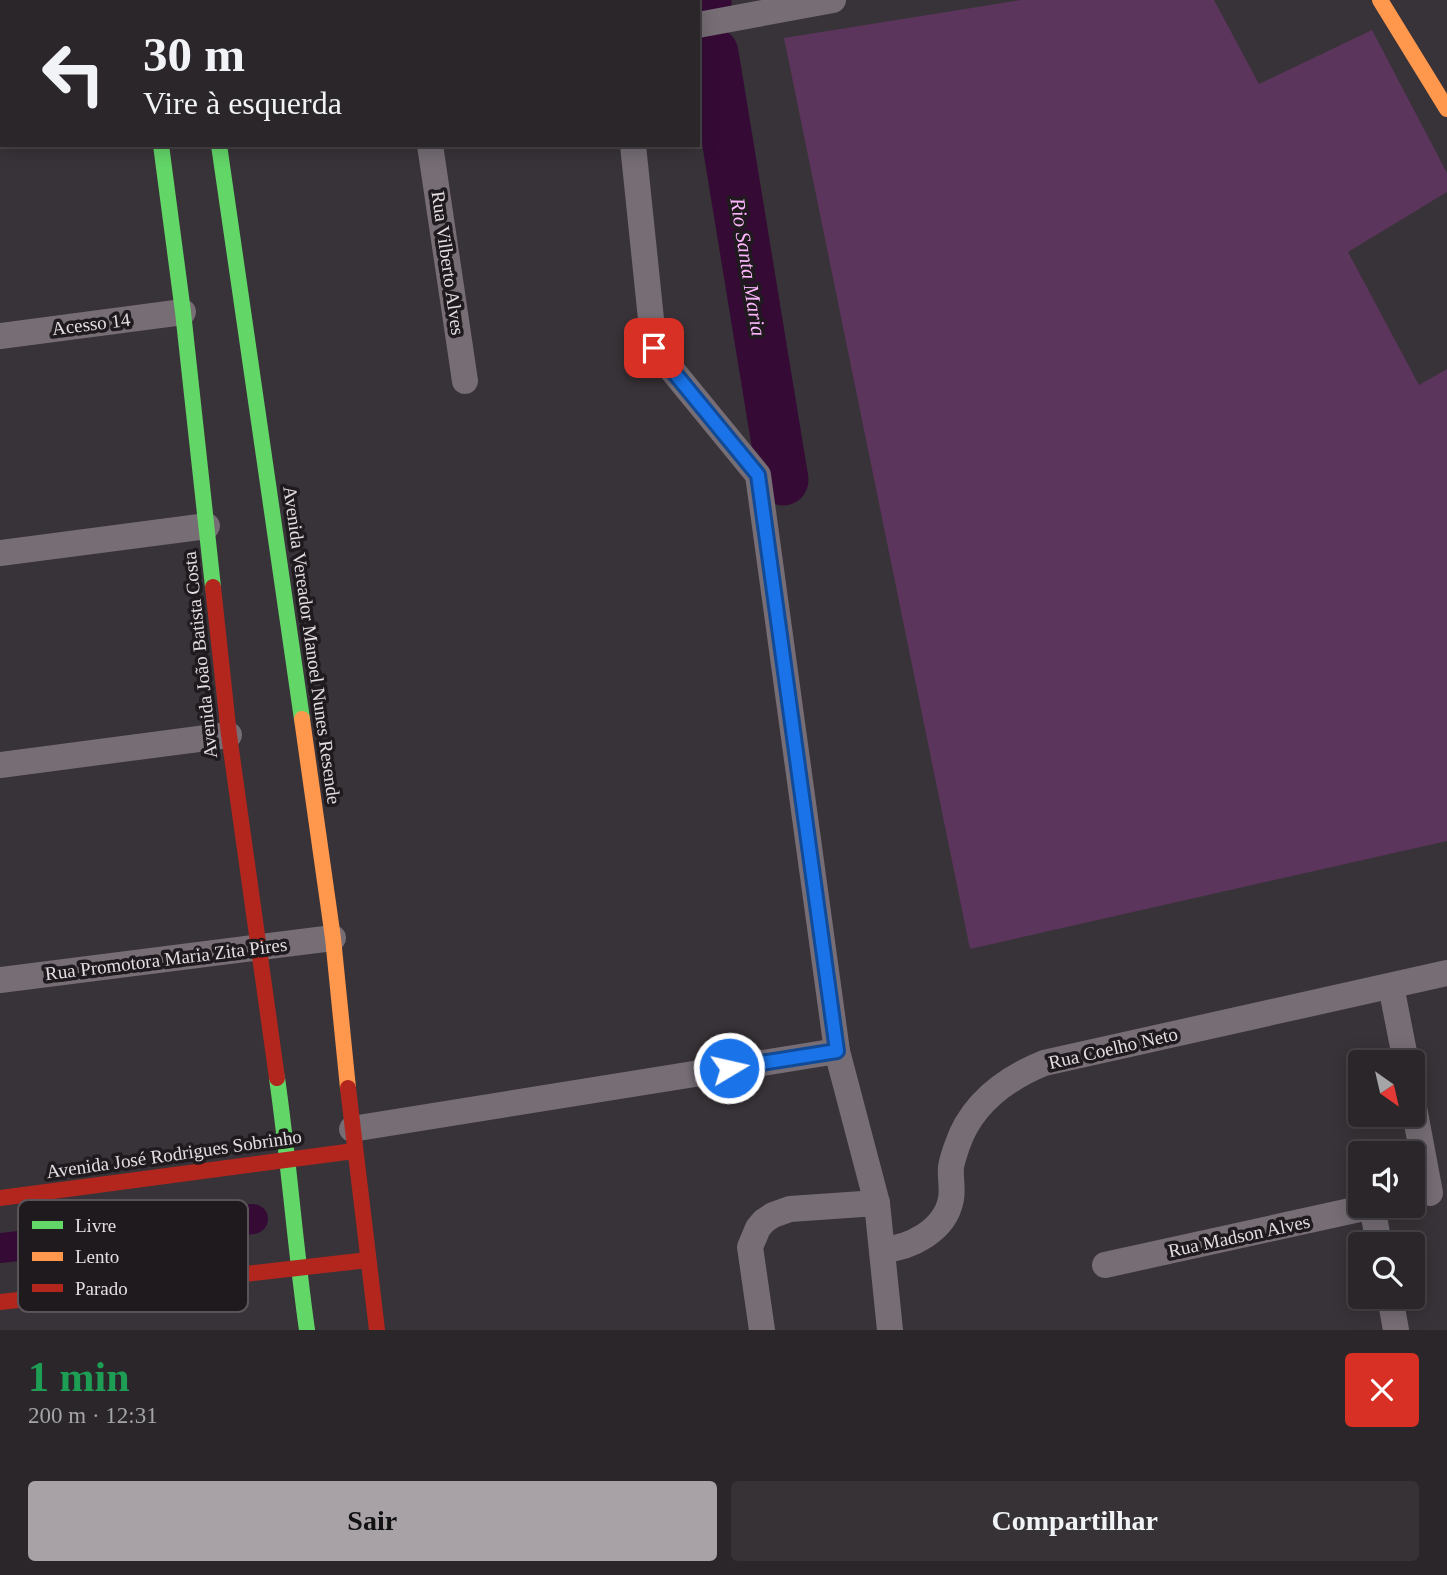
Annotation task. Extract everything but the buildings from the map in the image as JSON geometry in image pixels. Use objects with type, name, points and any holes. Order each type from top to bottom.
[{"type":"street","points":[[700,25],[833,0]]},
{"type":"street","points":[[1380,0],[1447,109]]},
{"type":"street","name":"Avenida João Batista Costa","points":[[161,147],[183,312],[229,735],[288,1159],[307,1330]]},
{"type":"street","name":"Avenida Vereador Manoel Nunes Resende","points":[[219,147],[332,938],[353,1140],[377,1330]]},
{"type":"street","name":"Rua Vilberto Alves","points":[[430,147],[465,381]]},
{"type":"street","points":[[633,147],[654,348],[758,475],[837,1051],[877,1203],[890,1330]]},
{"type":"street","name":"Acesso 14","points":[[0,336],[183,312]]},
{"type":"street","points":[[0,553],[207,526]]},
{"type":"street","points":[[0,765],[229,735]]},
{"type":"street","name":"Rua Promotora Maria Zita Pires","points":[[0,980],[332,938]]},
{"type":"street","name":"Rua Coelho Neto","points":[[882,1251],[910,1245],[939,1222],[951,1199],[951,1166],[965,1127],[991,1094],[1010,1078],[1026,1070],[1044,1063],[1447,973]]},
{"type":"street","points":[[1391,985],[1404,1050]]},
{"type":"street","points":[[353,1140],[837,1051]]},
{"type":"street","points":[[1418,1127],[1430,1193]]},
{"type":"street","name":"Avenida José Rodrigues Sobrinho","points":[[0,1199],[288,1159],[353,1140]]},
{"type":"street","points":[[762,1330],[750,1247],[764,1221],[790,1209],[877,1203]]},
{"type":"street","name":"Rua Madson Alves","points":[[1105,1265],[1348,1211]]},
{"type":"street","points":[[248,1274],[368,1260]]},
{"type":"street","points":[[0,1302],[18,1300]]},
{"type":"street","points":[[1392,1309],[1396,1330]]},
{"type":"shaded area","points":[[1021,0],[1214,0],[1259,84],[1372,30],[1447,173],[1447,192],[1348,252],[1419,385],[1447,369],[1447,841],[970,949],[784,38]]},
{"type":"waterway","name":"Rio Santa Maria","points":[[713,53],[783,480]]},
{"type":"waterway","points":[[248,1220],[253,1219]]},
{"type":"waterway","points":[[0,1248],[18,1246]]},
{"type":"traffic: fast","points":[[161,147],[183,312],[213,587]]},
{"type":"traffic: fast","points":[[219,147],[302,719]]},
{"type":"traffic: fast","points":[[277,1078],[307,1330]]},
{"type":"traffic: slow","points":[[1380,0],[1447,109]]},
{"type":"traffic: slow","points":[[302,719],[333,938],[348,1088]]},
{"type":"traffic: jam","points":[[213,587],[229,735],[277,1078]]},
{"type":"traffic: jam","points":[[348,1088],[377,1330]]},
{"type":"traffic: jam","points":[[0,1198],[354,1151]]},
{"type":"traffic: jam","points":[[248,1274],[368,1260]]},
{"type":"traffic: jam","points":[[0,1302],[18,1300]]},
{"type":"route","points":[[654,348],[758,475],[837,1051],[729,1068]]}]
